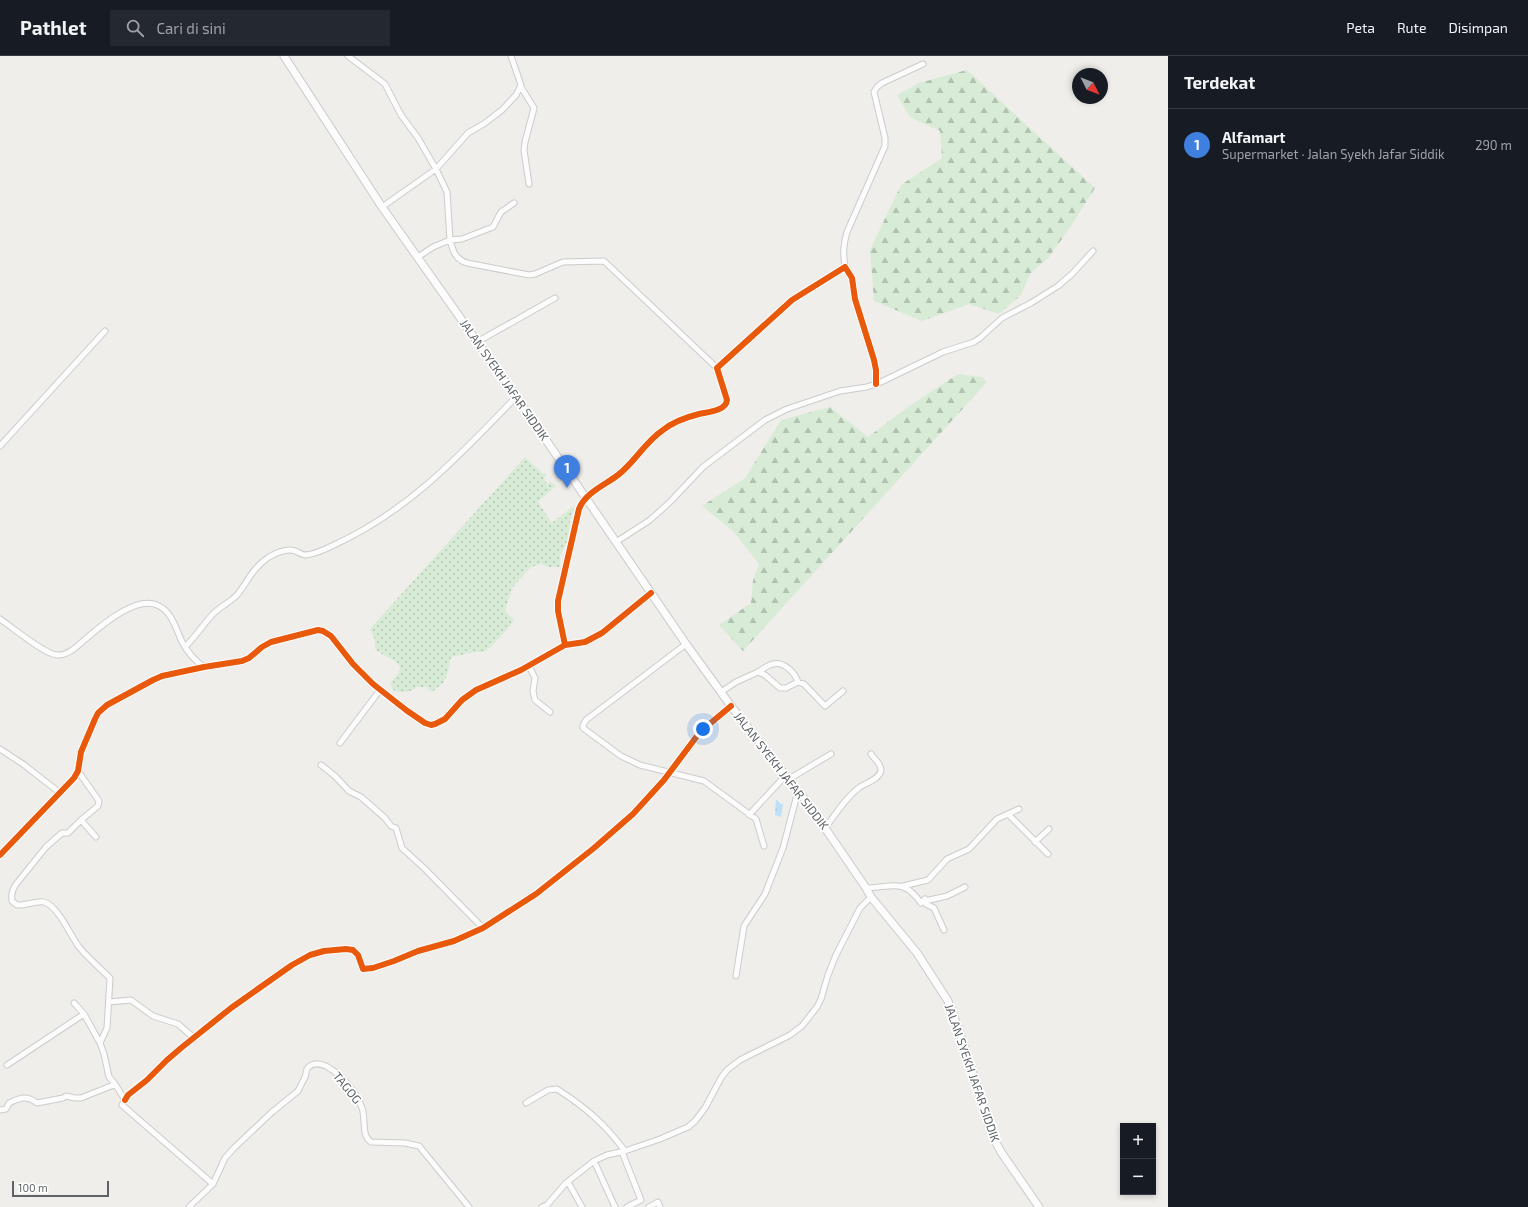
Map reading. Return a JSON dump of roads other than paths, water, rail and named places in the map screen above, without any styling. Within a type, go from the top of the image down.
[{"type":"main road","name":"JALAN SYEKH JAFAR SIDDIK","points":[[284,56],[382,207],[516,397],[686,644],[731,706],[788,777],[826,828],[871,897],[921,959],[948,1001],[952,1010],[992,1135],[1001,1152],[1039,1207]]},
{"type":"street","points":[[348,56],[385,84],[401,115],[418,138],[436,169],[447,192],[450,240],[456,256],[462,261],[526,274],[535,274],[565,262],[604,260],[717,368],[727,400],[724,406],[718,410],[684,419],[665,428],[658,433],[626,469],[585,498],[579,509],[558,601],[558,611],[565,645]]},
{"type":"street","points":[[382,207],[436,169],[468,133],[485,123],[502,110],[516,96],[521,87],[521,81],[511,56]]},
{"type":"street","points":[[876,384],[874,360],[855,299],[852,278],[845,267],[843,255],[844,245],[847,232],[885,146],[885,138],[874,92],[882,83],[923,64]]},
{"type":"street","points":[[521,87],[534,108],[524,150],[529,184]]},
{"type":"street","points":[[418,257],[433,247],[450,240],[462,239],[493,227],[501,212],[514,203]]},
{"type":"street","points":[[616,542],[650,520],[670,502],[703,467],[765,420],[787,409],[840,392],[876,384],[943,352],[974,342],[1002,318],[1031,303],[1058,286],[1072,274],[1093,251]]},
{"type":"street","points":[[717,368],[792,300],[845,267]]},
{"type":"street","points":[[477,342],[555,298]]},
{"type":"street","points":[[0,446],[105,331]]},
{"type":"street","points":[[185,647],[212,615],[237,594],[252,572],[270,556],[283,551],[293,550],[305,555],[314,553],[334,545],[385,518],[430,483],[465,450],[516,397]]},
{"type":"street","points":[[0,855],[69,784],[78,771],[81,752],[95,719],[103,708],[152,680],[162,676],[204,667],[242,661],[249,658],[262,647],[278,639],[318,630],[331,636],[361,673],[380,690],[406,710],[431,725],[445,719],[462,700],[476,690],[529,666],[565,645],[585,642],[602,633],[651,592]]},
{"type":"street","points":[[0,619],[46,651],[56,655],[63,654],[76,647],[115,616],[130,607],[138,604],[152,603],[160,606],[167,612],[185,647],[192,657],[204,667]]},
{"type":"street","points":[[686,644],[586,720],[583,725],[585,730],[628,760],[640,765],[670,773],[701,779],[732,800],[749,815],[756,819],[764,846]]},
{"type":"street","points":[[721,692],[736,682],[774,664],[780,664],[792,672],[796,676],[798,682]]},
{"type":"street","points":[[529,666],[535,678],[533,691],[536,700],[550,712]]},
{"type":"street","points":[[758,672],[761,672],[780,688],[784,689],[798,682],[804,684],[825,706],[843,691]]},
{"type":"street","points":[[340,743],[380,690]]},
{"type":"street","points":[[213,1184],[122,1105],[128,1095],[147,1080],[172,1055],[232,1008],[292,965],[310,955],[324,951],[346,949],[353,950],[358,955],[362,967],[366,969],[394,961],[418,951],[454,942],[484,928],[536,894],[594,848],[633,814],[670,773],[700,732],[731,706]]},
{"type":"street","points":[[0,749],[19,761],[60,794]]},
{"type":"street","points":[[749,815],[788,777],[831,754]]},
{"type":"street","points":[[826,828],[852,795],[879,774],[881,769],[879,763],[870,754]]},
{"type":"street","points":[[321,766],[335,776],[349,791],[361,798],[385,818],[391,826],[396,828],[402,848],[484,928]]},
{"type":"street","points":[[78,771],[99,801],[98,806],[68,833],[62,833],[46,847],[13,888],[11,894],[12,902],[14,904],[21,906],[42,901],[52,906],[80,948],[110,978],[107,1028],[100,1043]]},
{"type":"street","points":[[736,976],[744,926],[768,888],[783,848],[798,791]]},
{"type":"street","points":[[866,888],[903,886],[928,880],[947,859],[966,852],[995,820],[1019,809]]},
{"type":"street","points":[[1008,814],[1048,854]]},
{"type":"street","points":[[81,820],[96,837]]},
{"type":"street","points":[[1035,842],[1048,830]]},
{"type":"street","points":[[903,886],[912,892],[921,903],[925,899],[925,901],[947,896],[965,887]]},
{"type":"street","points":[[542,1207],[550,1203],[568,1182],[594,1161],[660,1139],[688,1127],[695,1121],[705,1108],[721,1078],[730,1068],[740,1060],[790,1035],[802,1026],[817,1007],[821,999],[833,962],[860,908],[871,897]]},
{"type":"street","points":[[925,901],[928,906],[934,908],[944,930]]},
{"type":"street","points":[[109,1002],[131,1000],[153,1016],[178,1024],[194,1038]]},
{"type":"street","points":[[74,1003],[84,1014],[100,1043],[109,1077],[124,1100]]},
{"type":"street","points":[[8,1065],[84,1014]]},
{"type":"street","name":"TAGOG","points":[[190,1207],[213,1184],[229,1153],[271,1113],[295,1094],[300,1087],[309,1066],[316,1063],[334,1071],[355,1094],[363,1108],[366,1135],[371,1142],[411,1143],[419,1146],[469,1207]]},
{"type":"street","points":[[0,1110],[6,1109],[9,1103],[22,1098],[30,1099],[36,1103],[66,1096],[81,1098],[115,1085]]},
{"type":"street","points":[[526,1103],[548,1090],[557,1089],[591,1113],[605,1126],[623,1152],[641,1200],[628,1207]]},
{"type":"street","points":[[594,1161],[615,1207]]},
{"type":"street","points":[[568,1182],[582,1207]]},
{"type":"street","points":[[649,1207],[658,1202],[660,1207]]},
{"type":"water","points":[[776,799],[783,804],[781,817],[775,815]]},
{"type":"place","name":"Alfamart","points":[[567,488]]}]
